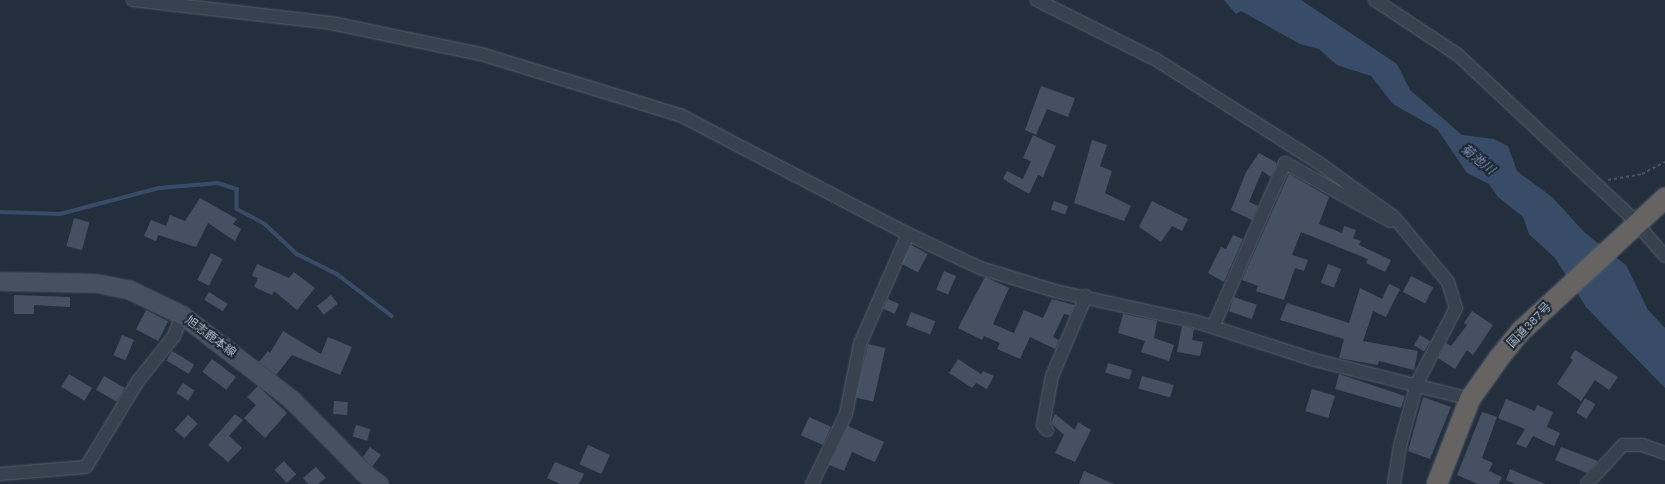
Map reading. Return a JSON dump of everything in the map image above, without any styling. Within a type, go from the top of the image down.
[{"type":"highway","name":"国道387号","points":[[1437,484],[1470,399],[1499,358],[1544,310],[1665,198]]},
{"type":"main road","name":"旭志鹿本線","points":[[0,281],[96,283],[128,289],[182,315],[291,399],[363,472],[379,484]]},
{"type":"street","points":[[133,0],[330,23],[481,54],[682,116],[908,234],[980,268],[1213,327],[1315,360],[1416,387],[1470,399]]},
{"type":"street","points":[[1036,0],[1155,59],[1208,91],[1319,163],[1407,230],[1448,282],[1456,308],[1416,387],[1400,446],[1394,484]]},
{"type":"street","points":[[1375,0],[1458,55],[1636,224],[1665,256]]},
{"type":"street","points":[[1213,327],[1285,163],[1407,230]]},
{"type":"street","points":[[812,484],[846,414],[860,344],[908,234]]},
{"type":"street","points":[[1047,430],[1043,425],[1052,376],[1086,296]]},
{"type":"street","points":[[0,474],[86,467],[138,381],[174,336],[182,315]]},
{"type":"street","points":[[1587,484],[1623,445],[1642,445],[1665,453]]},
{"type":"path","points":[[1592,182],[1642,174],[1665,162]]},
{"type":"water","name":"菊池川","points":[[1224,0],[1301,0],[1397,64],[1410,90],[1462,135],[1494,139],[1508,146],[1517,171],[1552,197],[1585,233],[1626,265],[1648,310],[1665,328],[1665,388],[1586,307],[1555,258],[1529,234],[1523,217],[1498,197],[1489,184],[1467,173],[1437,129],[1393,104],[1371,76],[1337,65],[1319,49],[1300,44],[1241,11],[1236,14]]},
{"type":"building","points":[[1041,86],[1075,98],[1068,117],[1047,109],[1036,135],[1025,130]]},
{"type":"building","points":[[1033,135],[1056,146],[1043,177],[1038,175],[1029,194],[1003,179],[1007,171],[1023,179],[1031,161],[1023,158]]},
{"type":"building","points":[[1092,140],[1107,145],[1100,166],[1112,171],[1105,193],[1131,206],[1124,221],[1074,203]]},
{"type":"building","points":[[1259,153],[1277,163],[1271,177],[1262,171],[1249,202],[1258,206],[1252,220],[1231,210],[1246,172]]},
{"type":"building","points":[[1289,174],[1329,197],[1319,224],[1342,233],[1344,226],[1356,230],[1353,238],[1361,241],[1359,245],[1391,260],[1385,272],[1366,263],[1368,259],[1301,232],[1292,255],[1308,260],[1304,271],[1295,268],[1284,300],[1256,291],[1258,286],[1242,280]]},
{"type":"building","points":[[200,198],[237,219],[233,224],[241,229],[235,241],[208,223],[196,247],[158,235],[156,241],[144,236],[151,220],[166,226],[170,215],[185,221]]},
{"type":"building","points":[[1054,201],[1068,206],[1065,215],[1051,209]]},
{"type":"building","points":[[1152,201],[1188,219],[1182,231],[1172,226],[1161,242],[1139,227]]},
{"type":"building","points":[[74,218],[89,222],[82,250],[66,246]]},
{"type":"building","points":[[1233,235],[1243,239],[1224,282],[1208,273],[1221,247],[1226,249]]},
{"type":"building","points":[[911,245],[928,254],[918,272],[901,264]]},
{"type":"building","points":[[211,253],[223,259],[209,286],[197,280]]},
{"type":"building","points":[[257,264],[289,278],[294,272],[315,288],[297,310],[274,291],[272,295],[254,287],[258,278],[252,276]]},
{"type":"building","points":[[1328,264],[1341,269],[1334,288],[1321,283]]},
{"type":"building","points":[[944,271],[956,276],[948,294],[936,289]]},
{"type":"building","points":[[1411,276],[1433,287],[1425,303],[1403,292]]},
{"type":"building","points":[[985,277],[1009,288],[993,324],[1014,333],[1024,310],[1043,318],[1052,299],[1074,305],[1070,315],[1064,314],[1053,337],[1059,340],[1055,349],[1030,337],[1020,359],[997,349],[1000,343],[984,336],[982,340],[958,328]]},
{"type":"building","points":[[1389,284],[1400,289],[1386,317],[1373,311],[1363,341],[1418,351],[1414,370],[1379,361],[1378,365],[1339,358],[1344,339],[1280,320],[1287,303],[1349,323],[1360,288],[1382,299]]},
{"type":"building","points":[[209,292],[228,304],[223,311],[204,300]]},
{"type":"building","points":[[14,295],[70,297],[70,307],[34,305],[34,314],[14,314]]},
{"type":"building","points":[[331,295],[338,304],[324,315],[317,306]]},
{"type":"building","points":[[1234,297],[1257,305],[1252,319],[1229,311]]},
{"type":"building","points":[[888,299],[899,304],[894,314],[884,309]]},
{"type":"building","points":[[146,310],[168,321],[158,341],[136,330]]},
{"type":"building","points":[[1472,311],[1493,325],[1473,355],[1467,350],[1455,369],[1438,358],[1446,343],[1451,346],[1467,325],[1464,323]]},
{"type":"building","points":[[911,312],[935,321],[930,334],[906,325]]},
{"type":"building","points":[[1123,314],[1157,321],[1154,338],[1174,345],[1169,361],[1141,352],[1145,341],[1118,333]]},
{"type":"building","points":[[1182,326],[1194,329],[1192,340],[1203,342],[1200,356],[1177,352]]},
{"type":"building","points":[[283,331],[321,354],[328,337],[352,347],[340,375],[292,355],[276,375],[259,362],[268,351],[270,353]]},
{"type":"building","points":[[122,335],[134,340],[125,360],[113,355]]},
{"type":"building","points":[[1420,335],[1430,341],[1424,351],[1414,345]]},
{"type":"building","points":[[868,344],[886,348],[873,402],[856,398]]},
{"type":"building","points":[[1575,350],[1618,377],[1609,390],[1595,380],[1581,401],[1557,384],[1573,360],[1570,358]]},
{"type":"building","points":[[172,351],[194,364],[189,374],[166,360]]},
{"type":"building","points":[[212,359],[236,377],[226,390],[202,372]]},
{"type":"building","points":[[958,359],[981,374],[983,371],[994,376],[987,389],[976,383],[972,388],[949,373]]},
{"type":"building","points":[[1108,363],[1132,370],[1129,380],[1105,373]]},
{"type":"building","points":[[69,374],[92,388],[84,401],[61,387]]},
{"type":"building","points":[[1339,374],[1405,396],[1401,408],[1335,389]]},
{"type":"building","points":[[104,376],[125,388],[117,402],[96,390]]},
{"type":"building","points":[[1142,376],[1174,385],[1170,398],[1138,388]]},
{"type":"building","points":[[183,383],[195,391],[188,401],[176,393]]},
{"type":"building","points":[[258,386],[287,413],[265,438],[244,418],[256,405],[247,397]]},
{"type":"building","points":[[1312,389],[1335,396],[1328,418],[1305,411]]},
{"type":"building","points":[[1423,397],[1451,407],[1430,459],[1408,451]]},
{"type":"building","points":[[1585,398],[1595,404],[1587,419],[1576,413]]},
{"type":"building","points":[[1506,399],[1535,411],[1537,405],[1553,412],[1547,427],[1560,433],[1554,446],[1533,436],[1526,448],[1516,444],[1525,429],[1498,418]]},
{"type":"building","points":[[334,401],[348,402],[347,415],[333,414]]},
{"type":"building","points":[[1482,412],[1497,417],[1482,458],[1493,463],[1489,471],[1502,477],[1499,484],[1478,484],[1457,475]]},
{"type":"building","points":[[235,414],[243,420],[229,436],[242,448],[228,462],[208,445]]},
{"type":"building","points":[[1055,414],[1075,430],[1078,422],[1091,430],[1075,462],[1055,453],[1064,435],[1051,423]]},
{"type":"building","points":[[188,415],[198,424],[184,439],[175,430]]},
{"type":"building","points":[[809,417],[831,427],[823,445],[801,435]]},
{"type":"building","points":[[356,425],[370,429],[367,441],[353,437]]},
{"type":"building","points":[[848,426],[884,442],[875,462],[852,452],[844,471],[829,465]]},
{"type":"building","points":[[588,445],[610,455],[601,474],[579,464]]},
{"type":"building","points":[[370,447],[381,455],[372,467],[363,457]]},
{"type":"building","points":[[1561,447],[1598,461],[1587,473],[1555,460]]},
{"type":"building","points":[[284,461],[296,474],[287,483],[274,470]]},
{"type":"building","points":[[555,462],[584,474],[579,484],[560,484],[547,478]]},
{"type":"building","points":[[316,467],[326,478],[318,484],[308,484],[303,478]]},
{"type":"building","points":[[1510,469],[1545,484],[1515,484],[1506,480]]},
{"type":"building","points":[[1084,471],[1114,484],[1079,484]]},
{"type":"waterway","points":[[0,212],[60,214],[159,188],[218,183],[237,189],[237,209],[265,224],[297,254],[337,274],[392,316]]}]
